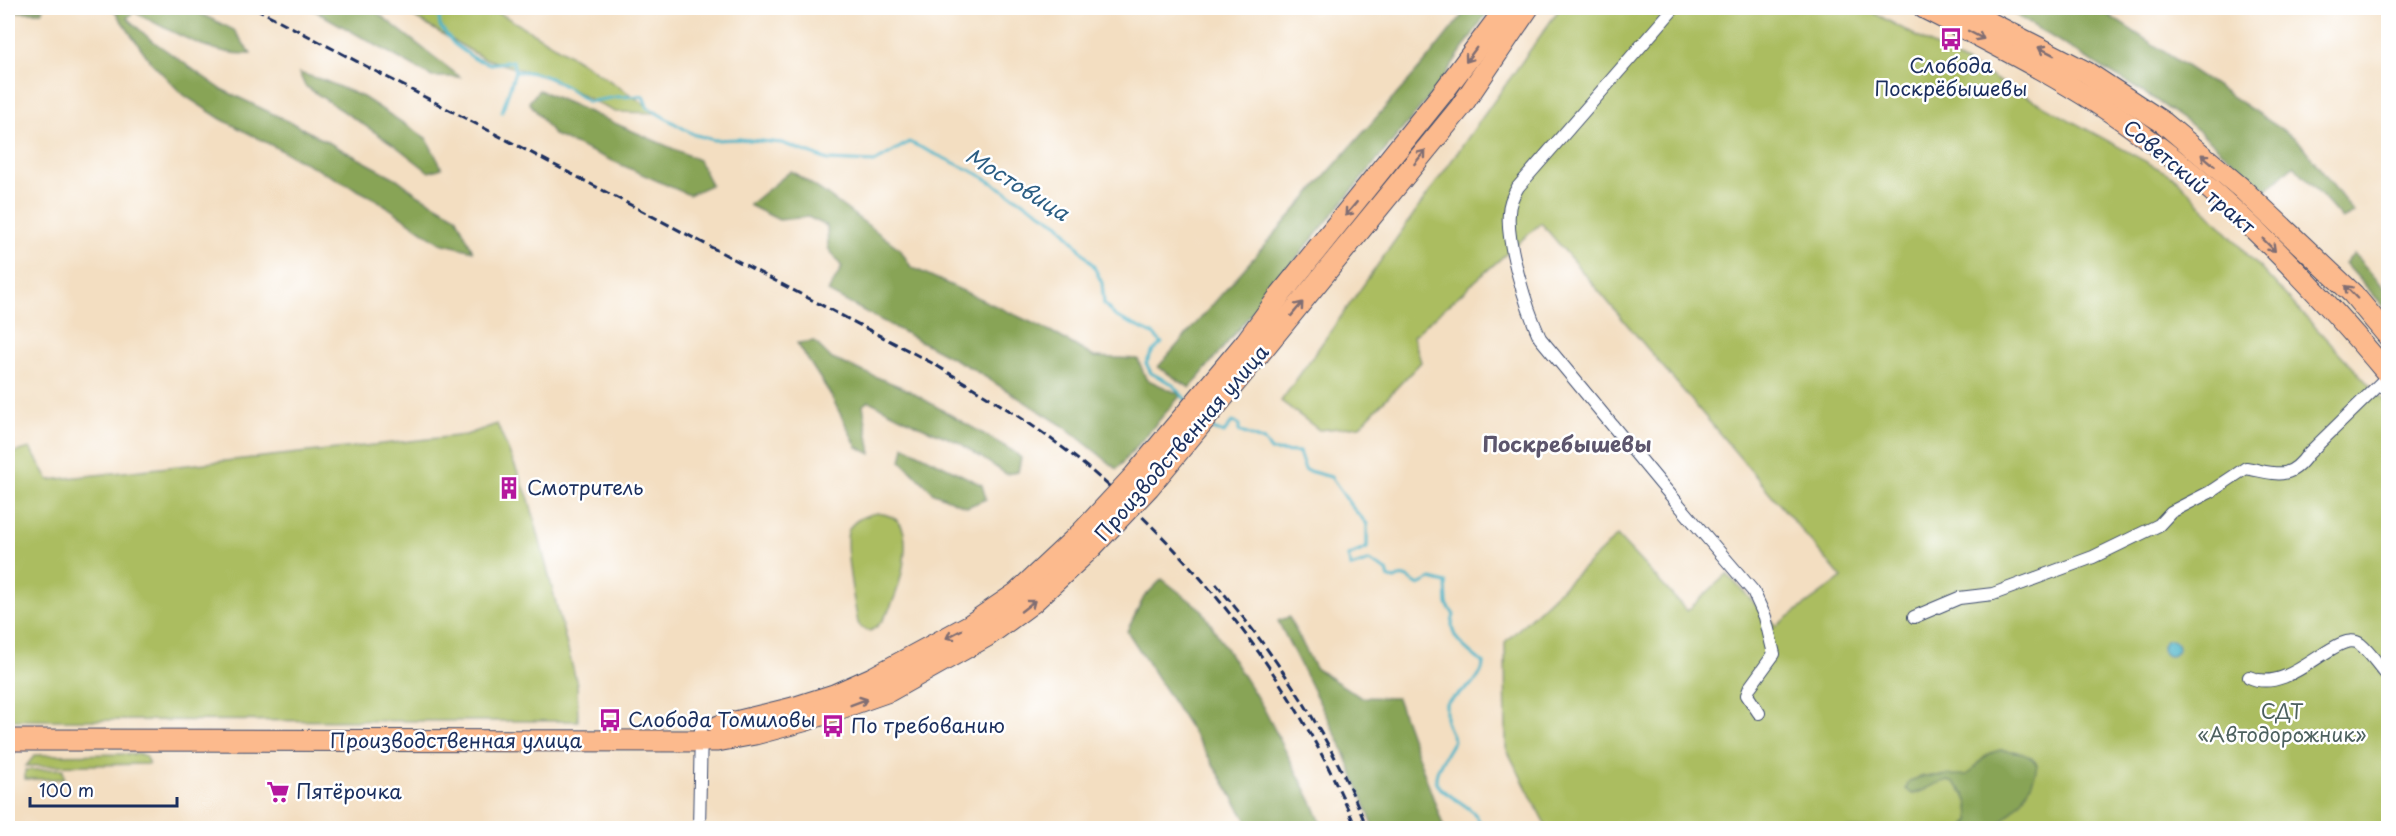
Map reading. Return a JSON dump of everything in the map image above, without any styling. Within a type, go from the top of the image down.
[{"type":"highway","name":"Производственная улица","points":[[1252,348],[1281,294],[1441,95],[1506,8]]},
{"type":"highway","name":"Производственная улица","points":[[8,740],[755,734],[807,720],[889,691],[987,636],[1032,603],[1086,540],[1149,487],[1252,348],[1460,108],[1528,8]]},
{"type":"highway","name":"Советский тракт","points":[[1924,8],[2044,71],[2143,135],[2228,204],[2335,311],[2388,375]]},
{"type":"highway","name":"Советский тракт","points":[[1961,8],[2086,72],[2164,123],[2240,187],[2354,294],[2388,336]]},
{"type":"highway","name":"Производственная улица","points":[[8,729],[701,735]]},
{"type":"street","points":[[1674,8],[1518,187],[1511,202],[1508,224],[1532,319],[1540,338],[1753,591],[1765,617],[1774,654],[1750,687],[1747,695],[1759,713]]},
{"type":"street","points":[[1914,617],[1959,598],[1993,594],[2093,557],[2159,525],[2171,513],[2210,492],[2246,468],[2282,474],[2298,469],[2308,454],[2388,375]]},
{"type":"street","points":[[2249,676],[2258,681],[2276,680],[2288,676],[2349,641],[2360,644],[2388,676]]},
{"type":"street","points":[[699,828],[701,735]]},
{"type":"green space","points":[[8,8],[43,8],[42,12],[9,12]]},
{"type":"green space","points":[[112,8],[189,8],[234,30],[251,54],[236,54],[206,46],[176,34],[134,12],[127,18],[150,39],[221,89],[294,124],[397,179],[417,194],[456,216],[473,251],[440,243],[377,200],[221,119],[182,94],[151,62]]},
{"type":"green space","points":[[310,8],[371,8],[460,77],[432,77]]},
{"type":"green space","points":[[398,8],[491,8],[580,61],[658,113],[615,112],[548,78],[483,58]]},
{"type":"green space","points":[[1468,8],[1490,8],[1438,86],[1190,388],[1158,367],[1425,62]]},
{"type":"green space","name":"СДТ «Автодорожник»","points":[[1560,8],[1865,8],[2176,178],[2388,405],[2388,828],[1547,828],[1506,748],[1505,642],[1617,536],[1687,611],[1727,574],[1776,626],[1842,578],[1541,223],[1413,336],[1421,362],[1360,426],[1319,430],[1281,401]]},
{"type":"green space","points":[[2004,8],[2098,8],[2298,140],[2354,213],[2342,219],[2294,165],[2266,190],[2199,131],[2154,99]]},
{"type":"green space","points":[[299,73],[323,80],[363,97],[426,138],[442,168],[429,172],[393,144],[305,86]]},
{"type":"green space","points":[[539,90],[699,160],[711,185],[689,195],[554,135],[529,102]]},
{"type":"green space","points":[[791,171],[900,249],[911,267],[1052,332],[1094,357],[1138,359],[1146,379],[1181,395],[1117,469],[1065,427],[971,368],[828,292],[842,267],[828,248],[827,226],[808,217],[779,220],[749,205]]},
{"type":"green space","points":[[2354,254],[2388,292],[2388,311],[2345,263]]},
{"type":"green space","points":[[814,341],[832,359],[906,389],[1013,451],[1021,458],[1018,472],[1006,474],[958,442],[869,401],[863,405],[871,454],[857,447],[829,392],[797,343]]},
{"type":"green space","points":[[497,424],[529,499],[577,684],[578,721],[8,720],[8,454],[30,448],[49,480],[466,435]]},
{"type":"green space","points":[[904,446],[982,485],[986,499],[967,507],[934,493],[901,461]]},
{"type":"green space","points":[[877,513],[890,516],[899,522],[904,536],[905,550],[894,599],[879,625],[870,631],[861,628],[858,623],[847,536],[849,529],[857,520]]},
{"type":"green space","points":[[1162,579],[1202,610],[1263,707],[1323,828],[1251,828],[1210,759],[1127,631],[1144,597]]},
{"type":"green space","points":[[1289,617],[1315,668],[1360,697],[1397,698],[1444,828],[1374,828],[1343,749],[1278,621]]},
{"type":"green space","points":[[2000,750],[2026,754],[2037,765],[2027,792],[1995,828],[1963,828],[1970,821],[1967,800],[1960,789],[1949,781],[1912,794],[1906,789],[1909,781],[1924,776],[1966,775],[1988,755]]},
{"type":"green space","points":[[140,754],[145,756],[149,764],[26,766],[35,755]]},
{"type":"green space","points":[[63,769],[64,779],[25,779],[25,770]]},
{"type":"water","points":[[2170,640],[2178,648],[2170,656],[2162,648]]},
{"type":"waterway","name":"Мостовица","points":[[438,8],[440,26],[454,44],[475,59],[491,64],[513,61],[515,72],[545,76],[588,102],[616,97],[643,96],[648,108],[693,134],[714,140],[739,139],[782,143],[828,160],[875,162],[909,142],[978,174],[1059,224],[1093,265],[1102,283],[1104,304],[1115,316],[1153,334],[1162,343],[1153,351],[1146,363],[1151,373],[1172,384],[1186,400]]},
{"type":"waterway","points":[[502,112],[515,72]]},
{"type":"waterway","name":"Мостовица","points":[[1209,425],[1224,433],[1232,422],[1239,424],[1239,431],[1264,441],[1272,451],[1299,452],[1305,470],[1331,477],[1367,524],[1367,548],[1348,556],[1351,567],[1369,561],[1387,571],[1389,578],[1395,579],[1402,576],[1419,585],[1431,579],[1446,583],[1447,604],[1454,615],[1452,623],[1456,637],[1483,663],[1482,670],[1475,681],[1446,703],[1446,722],[1454,740],[1440,764],[1436,778],[1442,790],[1473,812],[1481,828]]},
{"type":"railway","points":[[255,8],[934,364],[1052,439],[1130,505],[1170,545],[1244,632],[1306,727],[1333,777],[1356,828]]},
{"type":"railway","points":[[1216,584],[1261,641],[1302,700],[1337,762],[1367,828]]},
{"type":"place","name":"Слобода Поскрёбышевы","points":[[1951,39]]},
{"type":"place","name":"Смотритель","points":[[509,488]]},
{"type":"place","name":"Слобода Томиловы","points":[[610,720]]},
{"type":"place","name":"По требованию","points":[[833,726]]},
{"type":"place","name":"Пятёрочка","points":[[278,792]]},
{"type":"district","name":"Поскребышевы","points":[[1567,445]]}]
